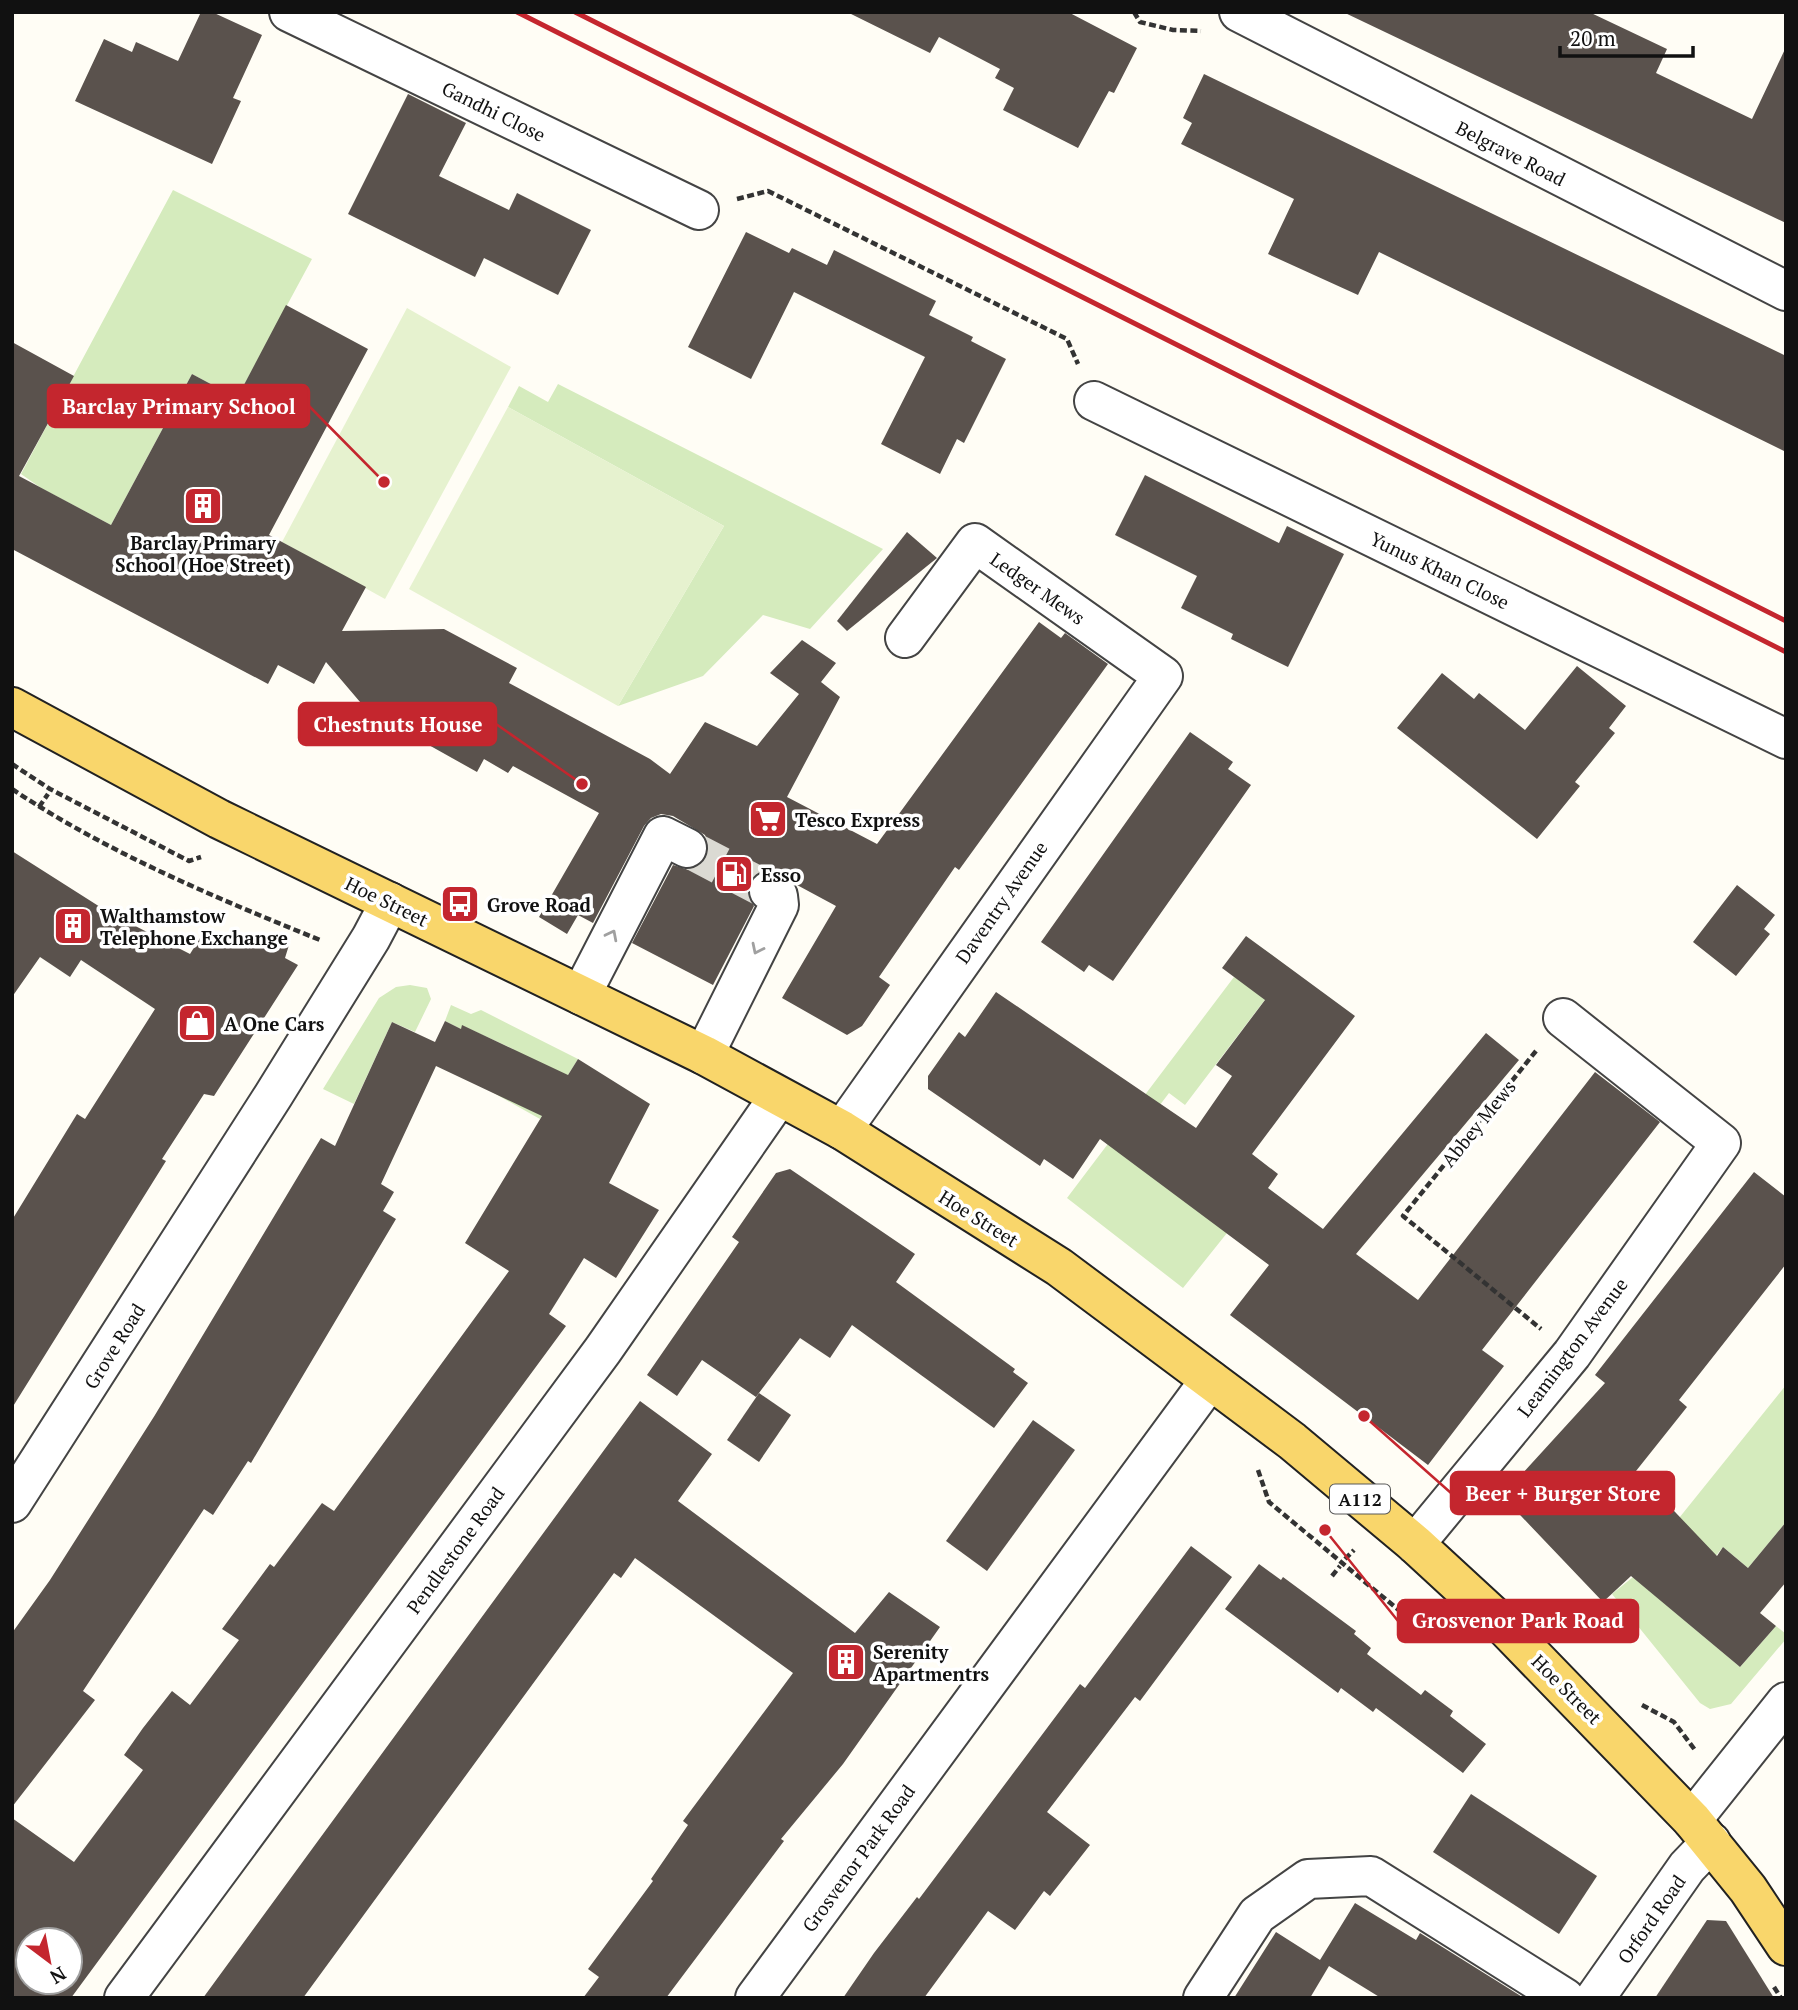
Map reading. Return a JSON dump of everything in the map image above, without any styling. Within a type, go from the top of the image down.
[{"type":"main road","name":"Hoe Street","points":[[12,707],[219,819],[704,1055],[778,1098],[842,1130],[1059,1268],[1292,1441],[1415,1544],[1504,1626],[1701,1831],[1748,1889],[1786,1946]]},
{"type":"street","name":"Gandhi Close","points":[[289,12],[699,210]]},
{"type":"street","name":"Belgrave Road","points":[[1236,23],[1786,291]]},
{"type":"street","name":"Yunus Khan Close","points":[[1094,401],[1786,739]]},
{"type":"street","name":"Ledger Mews","points":[[905,638],[975,543],[1163,676]]},
{"type":"street","name":"Daventry Avenue","points":[[842,1130],[1163,676]]},
{"type":"street","points":[[581,995],[663,836],[687,848]]},
{"type":"street","points":[[704,1055],[779,905],[778,896],[769,891]]},
{"type":"street","name":"Grove Road","points":[[12,1503],[360,957],[390,902]]},
{"type":"street","name":"Leamington Avenue","points":[[1415,1544],[1572,1354],[1721,1143],[1563,1018]]},
{"type":"street","name":"Pendlestone Road","points":[[124,1998],[603,1350],[778,1098]]},
{"type":"street","name":"Grosvenor Park Road","points":[[755,1998],[1210,1380]]},
{"type":"street","name":"Orford Road","points":[[1595,1998],[1687,1867],[1701,1831],[1786,1702]]},
{"type":"street","points":[[1203,1998],[1257,1915],[1308,1879],[1371,1876],[1565,1998]]},
{"type":"path","points":[[1133,12],[1140,22],[1173,30],[1236,23]]},
{"type":"path","points":[[699,210],[768,191],[1067,339],[1094,401]]},
{"type":"path","points":[[12,789],[40,807],[184,884],[360,957]]},
{"type":"path","points":[[40,807],[48,794]]},
{"type":"path","name":"Abbey Mews","points":[[1563,1018],[1403,1216],[1572,1354]]},
{"type":"path","points":[[1255,1463],[1269,1502],[1413,1622],[1451,1636]]},
{"type":"path","points":[[1345,1559],[1354,1550]]},
{"type":"path","points":[[1332,1576],[1340,1566]]},
{"type":"green space","points":[[173,190],[312,259],[237,398],[192,374],[111,525],[41,488],[21,474]]},
{"type":"green space","points":[[407,308],[511,367],[385,599],[282,542]]},
{"type":"green space","points":[[558,384],[883,549],[810,629],[763,615],[703,676],[618,706],[724,526],[508,407],[519,386],[548,402]]},
{"type":"green space","points":[[508,407],[724,526],[618,706],[409,589]]},
{"type":"green space","points":[[1265,950],[1289,968],[1185,1105],[1169,1093],[1122,1155],[1227,1233],[1183,1288],[1067,1198],[1234,977],[1242,982]]},
{"type":"green space","points":[[410,985],[427,988],[431,999],[415,1032],[392,1022],[354,1104],[323,1089],[379,998],[396,987]]},
{"type":"green space","points":[[451,1005],[471,1014],[481,1010],[578,1059],[540,1119],[492,1092],[513,1049],[463,1026],[461,1029],[445,1021]]},
{"type":"green space","points":[[1786,1385],[1786,1522],[1748,1568],[1723,1547],[1706,1568],[1667,1533]]},
{"type":"green space","points":[[1633,1577],[1740,1667],[1776,1626],[1786,1634],[1786,1639],[1731,1704],[1710,1709],[1700,1703],[1612,1594]]},
{"type":"building","points":[[201,12],[212,12],[262,35],[233,98],[241,101],[212,164],[75,101],[104,39],[132,52],[136,42],[178,61]]},
{"type":"building","points":[[847,12],[1068,12],[1137,48],[1114,93],[1109,91],[1078,148],[1003,110],[1014,88],[995,78],[1000,69],[939,37],[930,53]]},
{"type":"building","points":[[1343,12],[1589,12],[1667,49],[1656,73],[1752,119],[1786,47],[1786,223]]},
{"type":"building","points":[[1204,74],[1786,356],[1786,452],[1379,252],[1358,295],[1268,254],[1294,199],[1181,144],[1192,123],[1183,118]]},
{"type":"building","points":[[408,94],[466,123],[439,176],[509,210],[517,193],[591,230],[558,295],[484,258],[475,277],[348,214]]},
{"type":"building","points":[[746,232],[789,253],[792,248],[827,265],[834,250],[936,301],[929,315],[973,337],[971,341],[1006,359],[964,443],[957,439],[940,474],[881,444],[925,357],[794,292],[751,379],[688,347]]},
{"type":"building","points":[[286,305],[368,349],[269,535],[366,587],[342,631],[444,629],[517,668],[509,683],[650,759],[670,774],[705,722],[757,746],[799,694],[770,673],[802,640],[836,663],[821,682],[840,697],[787,797],[877,844],[1039,622],[1061,638],[1065,633],[1108,664],[959,870],[955,867],[879,977],[890,985],[862,1026],[847,1035],[782,998],[836,906],[797,885],[789,877],[768,869],[757,873],[750,880],[747,892],[754,906],[713,985],[632,943],[673,865],[689,870],[700,866],[707,857],[709,846],[705,835],[673,816],[661,814],[651,818],[644,826],[593,923],[578,915],[567,934],[539,917],[599,813],[513,766],[508,773],[484,759],[477,772],[366,709],[326,662],[314,684],[278,665],[268,684],[12,549],[12,342],[74,376],[19,476],[111,525],[192,374],[237,398]]},
{"type":"building","points":[[1145,475],[1279,543],[1287,526],[1344,554],[1288,667],[1231,639],[1233,634],[1181,608],[1197,576],[1115,535]]},
{"type":"building","points":[[907,532],[937,558],[847,631],[837,621]]},
{"type":"building","points":[[1577,666],[1626,706],[1609,728],[1615,733],[1575,782],[1580,786],[1537,839],[1397,728],[1442,673],[1474,699],[1479,693],[1525,730]]},
{"type":"building","points":[[1190,732],[1233,762],[1228,769],[1251,785],[1113,981],[1089,965],[1084,972],[1041,942]]},
{"type":"building","points":[[12,851],[108,912],[190,954],[205,930],[251,946],[256,932],[289,945],[285,958],[298,965],[214,1096],[204,1094],[162,1159],[166,1161],[12,1408],[12,1220],[77,1114],[85,1119],[155,1009],[81,960],[70,977],[40,957],[12,997]]},
{"type":"building","points":[[1737,885],[1775,915],[1764,929],[1770,934],[1736,976],[1693,942]]},
{"type":"building","points":[[1246,936],[1355,1016],[1252,1154],[1278,1174],[1268,1188],[1323,1229],[1486,1033],[1519,1060],[1356,1254],[1418,1300],[1595,1072],[1660,1122],[1482,1350],[1504,1366],[1428,1465],[1230,1315],[1269,1265],[1100,1139],[1073,1179],[1044,1159],[1040,1166],[928,1089],[928,1076],[959,1032],[965,1037],[996,992],[1196,1128],[1232,1076],[1216,1065],[1265,1000],[1222,968]]},
{"type":"building","points":[[445,1021],[461,1029],[462,1025],[568,1075],[578,1059],[650,1104],[609,1183],[659,1210],[616,1278],[584,1258],[549,1314],[566,1326],[84,1980],[84,1926],[14,1926],[14,1996],[72,1996],[71,1998],[12,1998],[12,1818],[74,1862],[143,1770],[124,1755],[143,1728],[172,1691],[190,1705],[239,1640],[222,1629],[270,1564],[274,1567],[322,1503],[334,1511],[509,1271],[465,1243],[542,1116],[436,1066],[381,1184],[394,1192],[383,1211],[396,1219],[251,1463],[248,1461],[213,1515],[204,1509],[83,1691],[95,1700],[12,1807],[12,1633],[50,1580],[155,1415],[321,1138],[335,1146],[392,1022],[435,1042]]},
{"type":"building","points":[[790,1169],[915,1254],[896,1282],[1015,1369],[1013,1372],[1028,1383],[994,1428],[852,1325],[830,1358],[800,1338],[756,1397],[702,1360],[677,1396],[647,1375],[739,1242],[732,1237],[776,1173]]},
{"type":"building","points":[[1754,1172],[1786,1197],[1786,1264],[1679,1400],[1687,1407],[1636,1471],[1717,1556],[1723,1547],[1748,1568],[1786,1522],[1786,1582],[1760,1613],[1776,1626],[1740,1667],[1631,1576],[1603,1602],[1502,1496],[1605,1383],[1595,1375]]},
{"type":"building","points":[[759,1393],[791,1415],[759,1462],[727,1440]]},
{"type":"building","points":[[640,1401],[712,1454],[678,1501],[855,1633],[889,1592],[940,1627],[843,1764],[781,1839],[784,1841],[666,1998],[583,1998],[599,1977],[588,1969],[653,1881],[651,1879],[688,1825],[683,1821],[793,1673],[635,1558],[621,1578],[614,1573],[303,1998],[203,1998]]},
{"type":"building","points":[[1033,1420],[1075,1450],[987,1571],[946,1541]]},
{"type":"building","points":[[1191,1546],[1232,1577],[1140,1701],[1135,1697],[1047,1812],[1090,1845],[1050,1896],[1044,1891],[1015,1930],[988,1911],[924,1998],[843,1998],[874,1953],[917,1897],[919,1899],[1080,1684],[1085,1688]]},
{"type":"building","points":[[1259,1564],[1281,1580],[1283,1577],[1356,1631],[1354,1634],[1371,1648],[1367,1654],[1421,1695],[1425,1690],[1453,1711],[1450,1716],[1486,1744],[1463,1773],[1376,1708],[1373,1712],[1341,1688],[1338,1693],[1225,1609]]},
{"type":"building","points":[[1471,1794],[1597,1876],[1559,1934],[1433,1852]]},
{"type":"building","points":[[1355,1903],[1416,1940],[1420,1933],[1524,1998],[1381,1998],[1329,1966],[1310,1998],[1234,1998],[1276,1932],[1320,1960]]},
{"type":"building","points":[[1707,1920],[1726,1921],[1774,1998],[1655,1998]]},
{"type":"tunnel","points":[[687,848],[769,891]]},
{"type":"railway","points":[[517,12],[1786,652]]},
{"type":"railway","points":[[575,12],[1786,621]]},
{"type":"place","name":"Barclay Primary School","points":[[384,482]]},
{"type":"place","name":"Barclay Primary School (Hoe Street)","points":[[203,506]]},
{"type":"place","name":"Chestnuts House","points":[[582,784]]},
{"type":"place","name":"Tesco Express","points":[[768,819]]},
{"type":"place","name":"Esso","points":[[734,874]]},
{"type":"place","name":"Grove Road","points":[[460,904]]},
{"type":"place","name":"Walthamstow Telephone Exchange","points":[[73,926]]},
{"type":"place","name":"A One Cars","points":[[197,1023]]},
{"type":"place","name":"Beer + Burger Store","points":[[1364,1416]]},
{"type":"place","name":"Grosvenor Park Road","points":[[1325,1530]]},
{"type":"place","name":"Serenity Apartmentrs","points":[[846,1662]]}]
